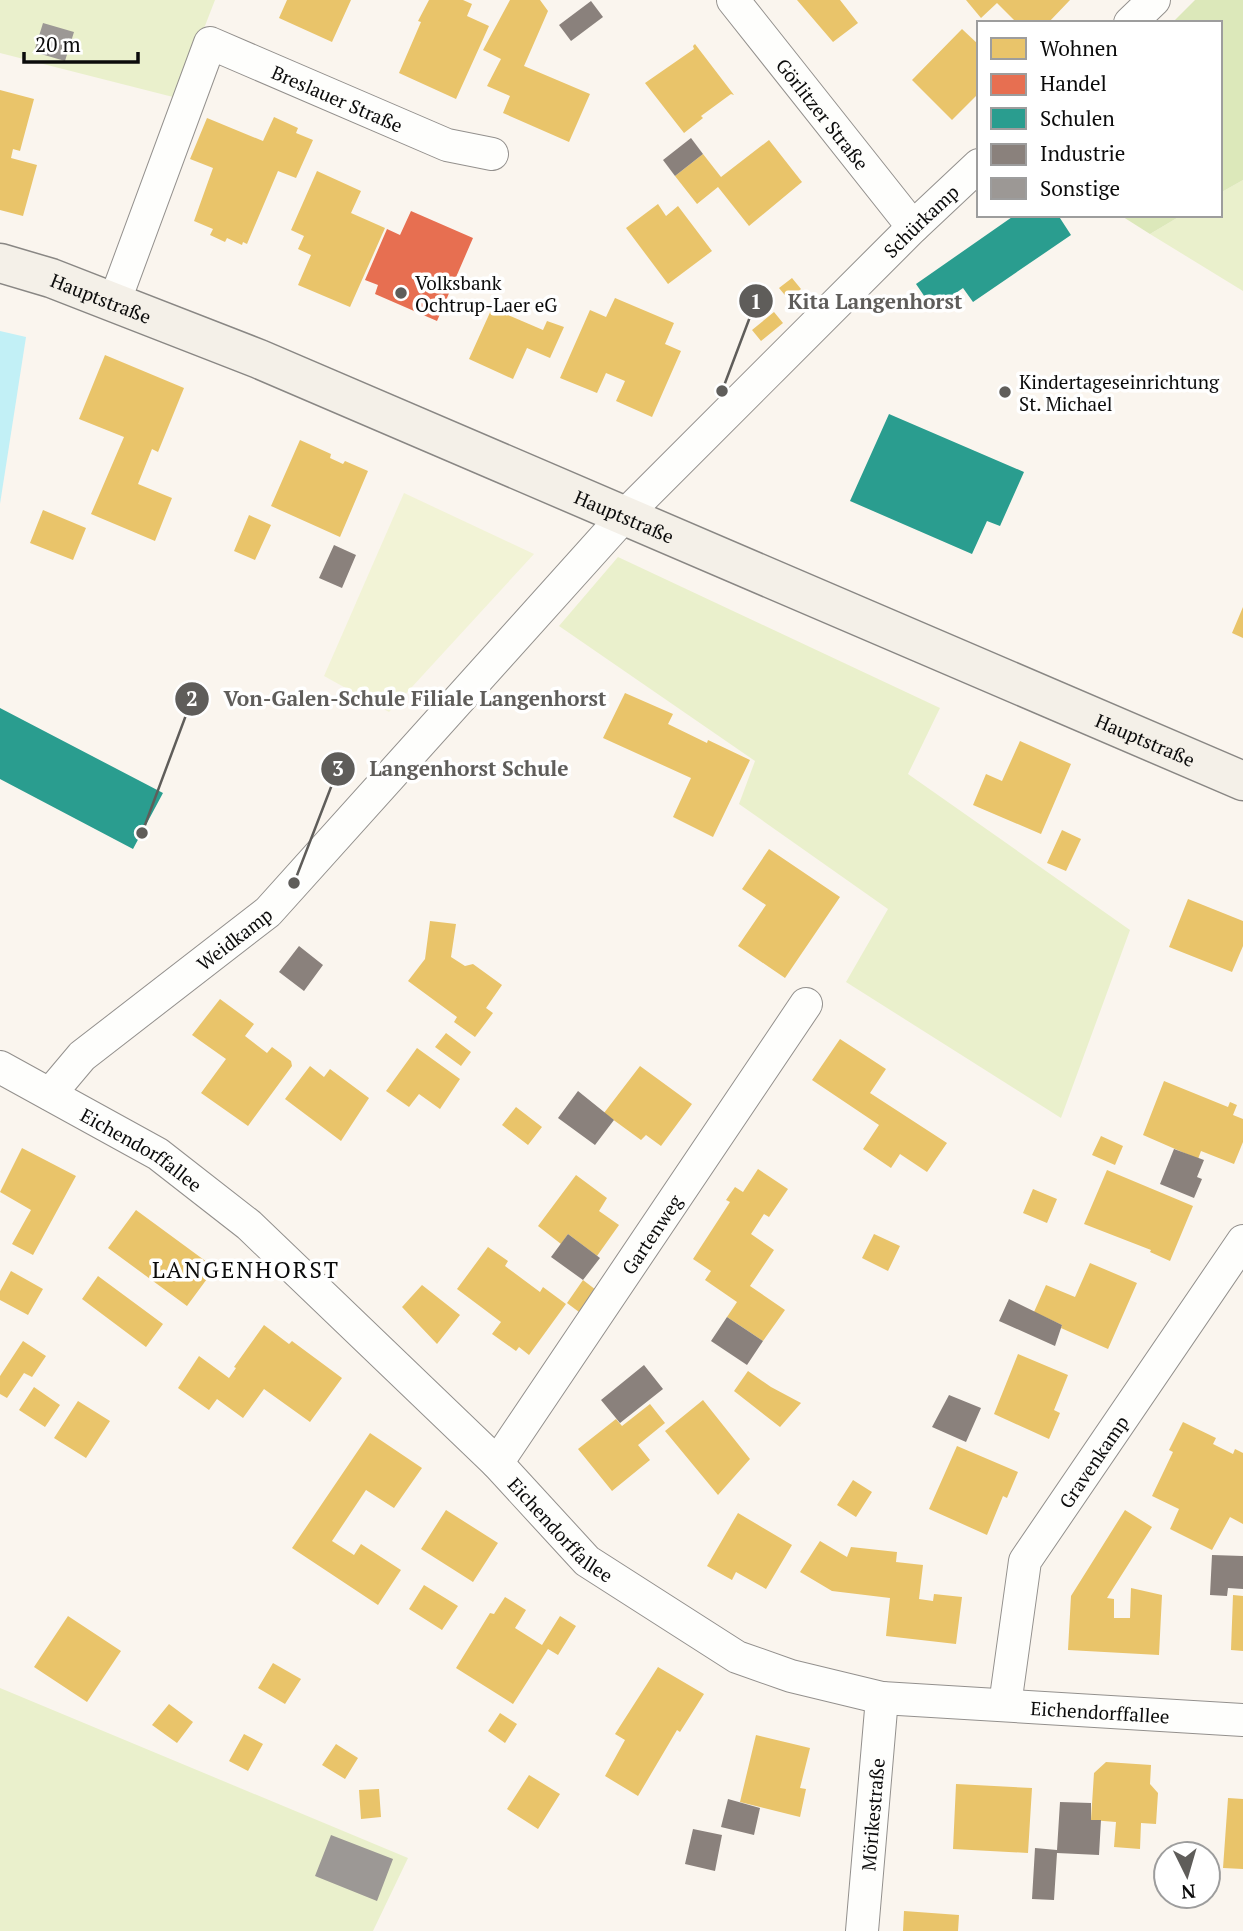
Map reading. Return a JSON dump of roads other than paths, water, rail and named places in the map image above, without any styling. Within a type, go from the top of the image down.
[{"type":"main road","name":"Hauptstraße","points":[[0,263],[51,278],[259,359],[1243,781]]},
{"type":"street","name":"Görlitzer Straße","points":[[733,0],[913,227]]},
{"type":"street","points":[[1132,21],[1154,0]]},
{"type":"street","name":"Breslauer Straße","points":[[114,303],[209,43],[447,145],[492,154]]},
{"type":"street","name":"Schürkamp","points":[[625,515],[913,227],[977,167]]},
{"type":"street","name":"Weidkamp","points":[[50,1094],[82,1056],[268,912],[625,515]]},
{"type":"street","name":"Gartenweg","points":[[497,1463],[806,1004]]},
{"type":"street","name":"Eichendorffallee","points":[[0,1067],[158,1154],[249,1225],[497,1463],[587,1561],[737,1657],[791,1676],[882,1698],[944,1704],[1005,1705],[1243,1720]]},
{"type":"street","name":"Gravenkamp","points":[[1005,1705],[1026,1561],[1243,1241]]},
{"type":"street","name":"Mörikestraße","points":[[862,1931],[882,1698]]},
{"type":"water","points":[[0,331],[26,337],[0,504]]},
{"type":"place","name":"Volksbank Ochtrup-Laer eG","points":[[401,293]]},
{"type":"place","name":"Kita Langenhorst","points":[[722,391]]},
{"type":"place","name":"Kindertageseinrichtung St. Michael","points":[[1005,392]]},
{"type":"place","name":"Von-Galen-Schule Filiale Langenhorst","points":[[142,833]]},
{"type":"place","name":"Langenhorst Schule","points":[[294,883]]},
{"type":"district","name":"LANGENHORST","points":[[246,1269]]}]
